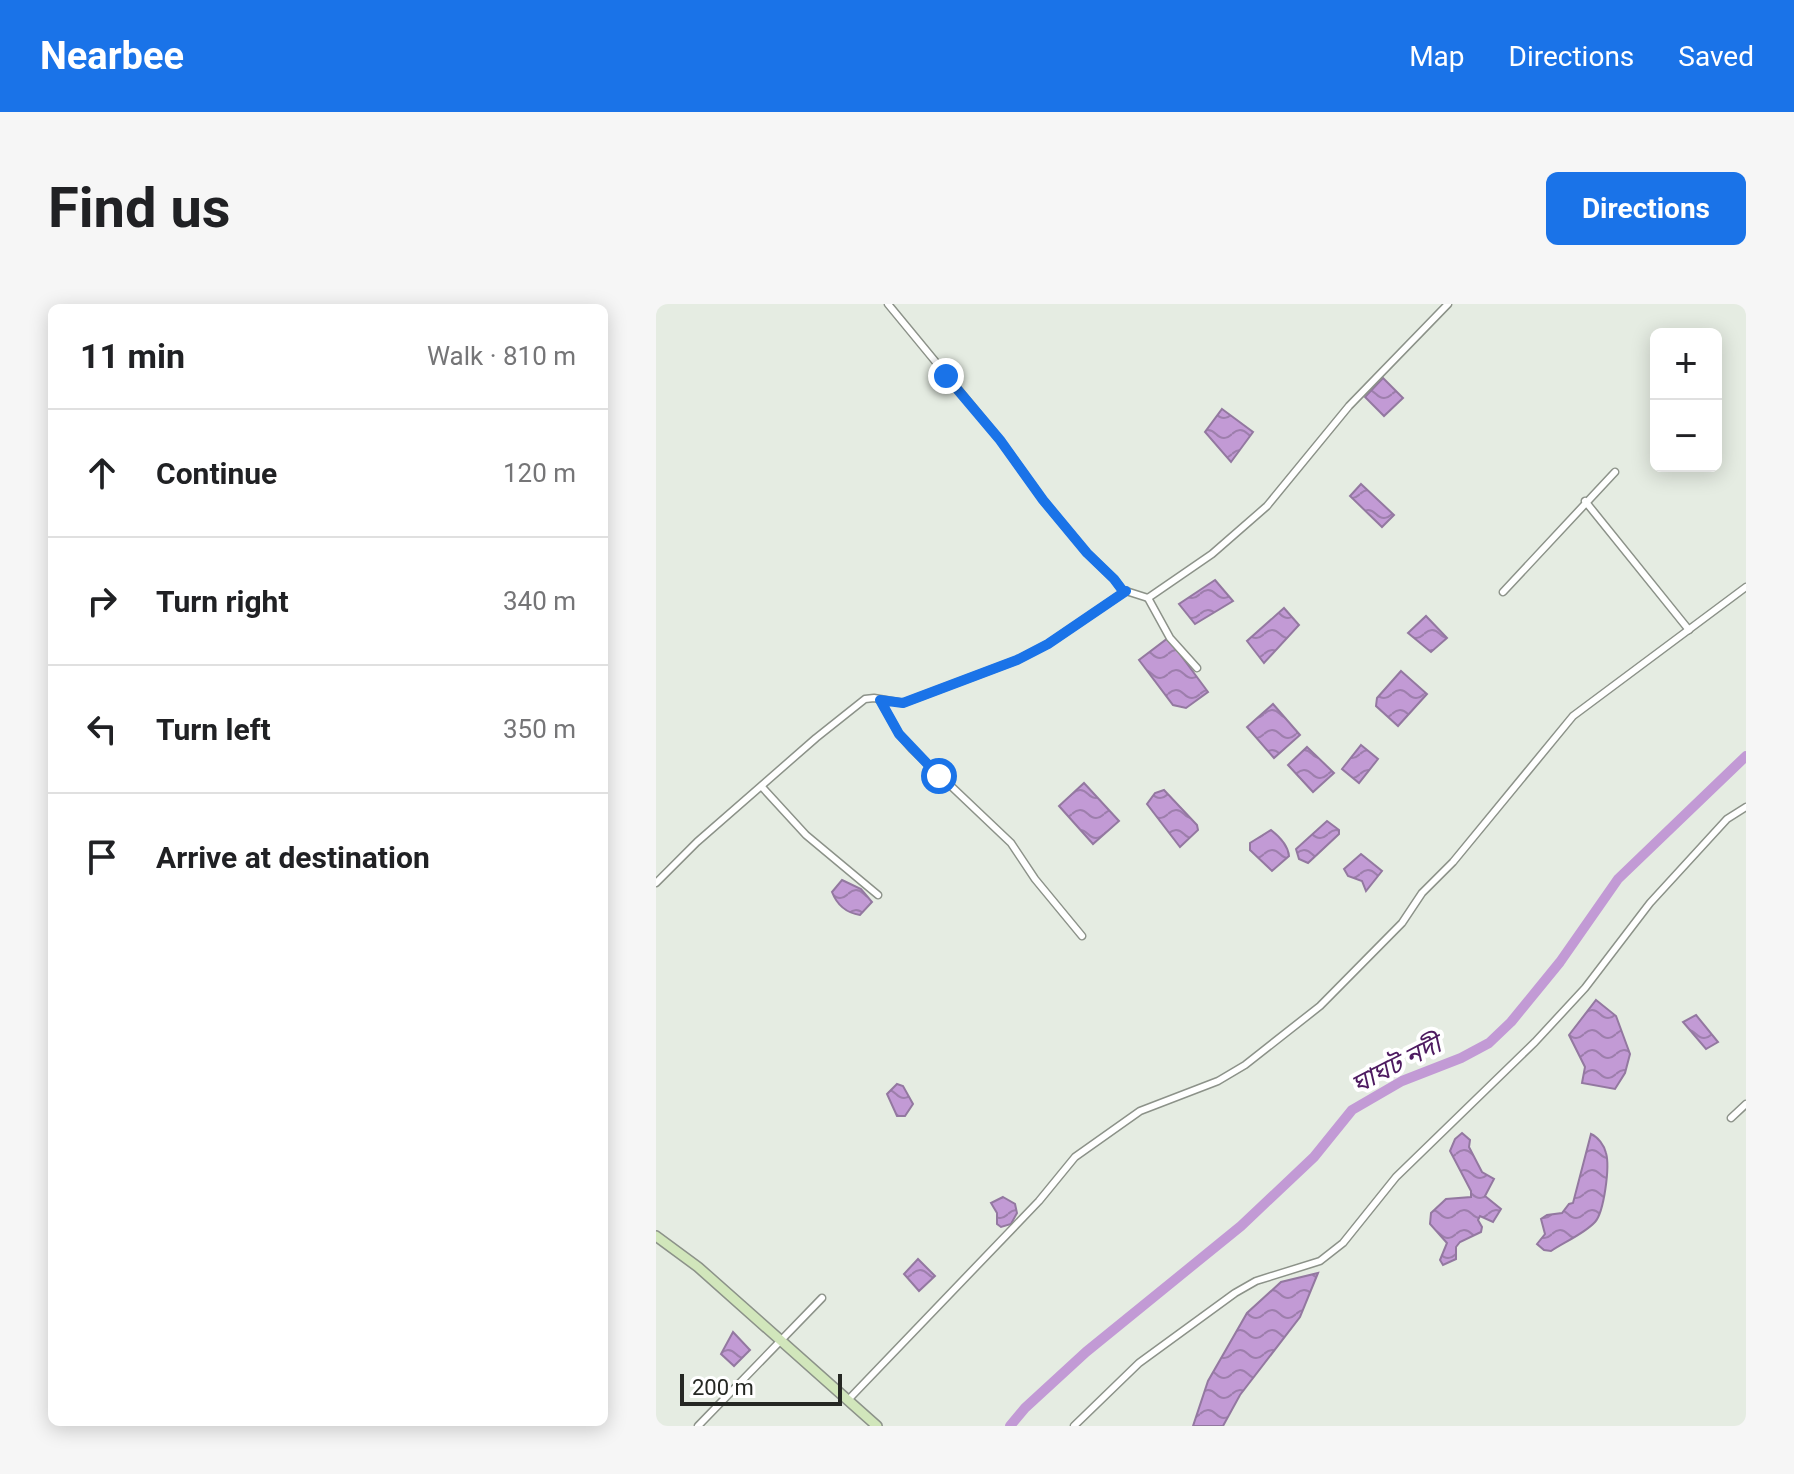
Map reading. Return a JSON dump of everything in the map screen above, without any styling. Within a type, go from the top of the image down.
[{"type":"main road","points":[[656,1236],[698,1267],[877,1426]]},
{"type":"street","points":[[888,304],[1000,440],[1043,500],[1087,553],[1123,591],[1148,598],[1170,638],[1197,668]]},
{"type":"street","points":[[1148,598],[1212,554],[1267,506],[1349,406],[1448,304]]},
{"type":"street","points":[[1503,592],[1615,472]]},
{"type":"street","points":[[1585,501],[1689,630]]},
{"type":"street","points":[[848,1400],[1039,1201],[1075,1157],[1140,1111],[1218,1081],[1245,1065],[1320,1006],[1402,923],[1422,893],[1453,862],[1573,716],[1746,587]]},
{"type":"street","points":[[656,883],[697,842],[865,699],[903,703],[1017,660],[1048,644],[1126,591]]},
{"type":"street","points":[[880,700],[899,734],[1011,843],[1035,879],[1082,936]]},
{"type":"street","points":[[762,787],[806,835],[878,895]]},
{"type":"street","points":[[1074,1426],[1139,1363],[1235,1293],[1256,1281],[1320,1261],[1343,1243],[1396,1177],[1535,1042],[1585,988],[1650,903],[1727,819],[1746,807]]},
{"type":"street","points":[[1731,1118],[1746,1104]]},
{"type":"street","points":[[698,1426],[822,1298]]},
{"type":"water","points":[[1383,378],[1403,398],[1384,416],[1365,397]]},
{"type":"water","points":[[1222,409],[1253,432],[1231,462],[1205,432]]},
{"type":"water","points":[[1361,484],[1394,515],[1382,527],[1350,496]]},
{"type":"water","points":[[1215,580],[1233,601],[1195,624],[1179,604]]},
{"type":"water","points":[[1284,608],[1299,625],[1264,663],[1247,641]]},
{"type":"water","points":[[1426,616],[1447,638],[1431,652],[1408,633]]},
{"type":"water","points":[[1168,638],[1208,692],[1186,708],[1173,705],[1139,660]]},
{"type":"water","points":[[1401,671],[1427,694],[1398,726],[1376,706],[1377,698]]},
{"type":"water","points":[[1273,704],[1300,735],[1274,758],[1247,727]]},
{"type":"water","points":[[1361,745],[1378,759],[1359,783],[1342,769]]},
{"type":"water","points":[[1307,747],[1334,773],[1313,792],[1288,765]]},
{"type":"water","points":[[1084,783],[1119,821],[1093,844],[1059,806]]},
{"type":"water","points":[[1164,790],[1197,825],[1198,830],[1180,847],[1147,804],[1155,793]]},
{"type":"water","points":[[1327,821],[1339,830],[1339,834],[1308,863],[1299,859],[1296,849]]},
{"type":"water","points":[[1271,830],[1283,842],[1289,856],[1272,871],[1250,850],[1250,843]]},
{"type":"water","points":[[1361,854],[1382,871],[1366,891],[1362,881],[1348,876],[1344,869]]},
{"type":"water","points":[[842,880],[861,889],[872,902],[860,915],[843,908],[834,897],[832,892]]},
{"type":"water","points":[[1596,1000],[1616,1016],[1630,1054],[1625,1073],[1615,1089],[1582,1083],[1585,1067],[1569,1035]]},
{"type":"water","points":[[1696,1015],[1718,1042],[1706,1049],[1683,1022]]},
{"type":"water","points":[[897,1084],[903,1086],[913,1104],[905,1116],[897,1116],[887,1094]]},
{"type":"water","points":[[1462,1133],[1470,1140],[1469,1147],[1482,1172],[1494,1179],[1485,1196],[1501,1209],[1493,1222],[1480,1216],[1481,1232],[1460,1242],[1456,1247],[1456,1259],[1443,1265],[1440,1260],[1447,1243],[1430,1224],[1431,1213],[1446,1199],[1471,1197],[1471,1191],[1450,1151],[1455,1139]]},
{"type":"water","points":[[1591,1134],[1602,1144],[1607,1160],[1605,1189],[1598,1217],[1580,1234],[1551,1251],[1544,1250],[1537,1244],[1545,1234],[1541,1219],[1562,1213],[1573,1203]]},
{"type":"water","points":[[1003,1197],[1015,1204],[1017,1213],[1011,1224],[1001,1227],[997,1224],[997,1213],[991,1203]]},
{"type":"water","points":[[918,1259],[935,1276],[919,1291],[904,1274]]},
{"type":"water","points":[[1318,1273],[1300,1317],[1240,1395],[1223,1426],[1193,1426],[1208,1381],[1247,1313],[1281,1282]]},
{"type":"water","points":[[733,1332],[750,1350],[734,1366],[721,1354]]},
{"type":"waterway","name":"ঘাঘট নদী","points":[[1010,1426],[1025,1408],[1086,1352],[1241,1226],[1314,1157],[1352,1110],[1402,1081],[1461,1058],[1489,1043],[1511,1022],[1560,962],[1618,879],[1746,756]]},
{"type":"route","points":[[939,776],[899,734],[880,700],[903,703],[1017,660],[1048,644],[1126,591],[1087,553],[946,376]]}]
